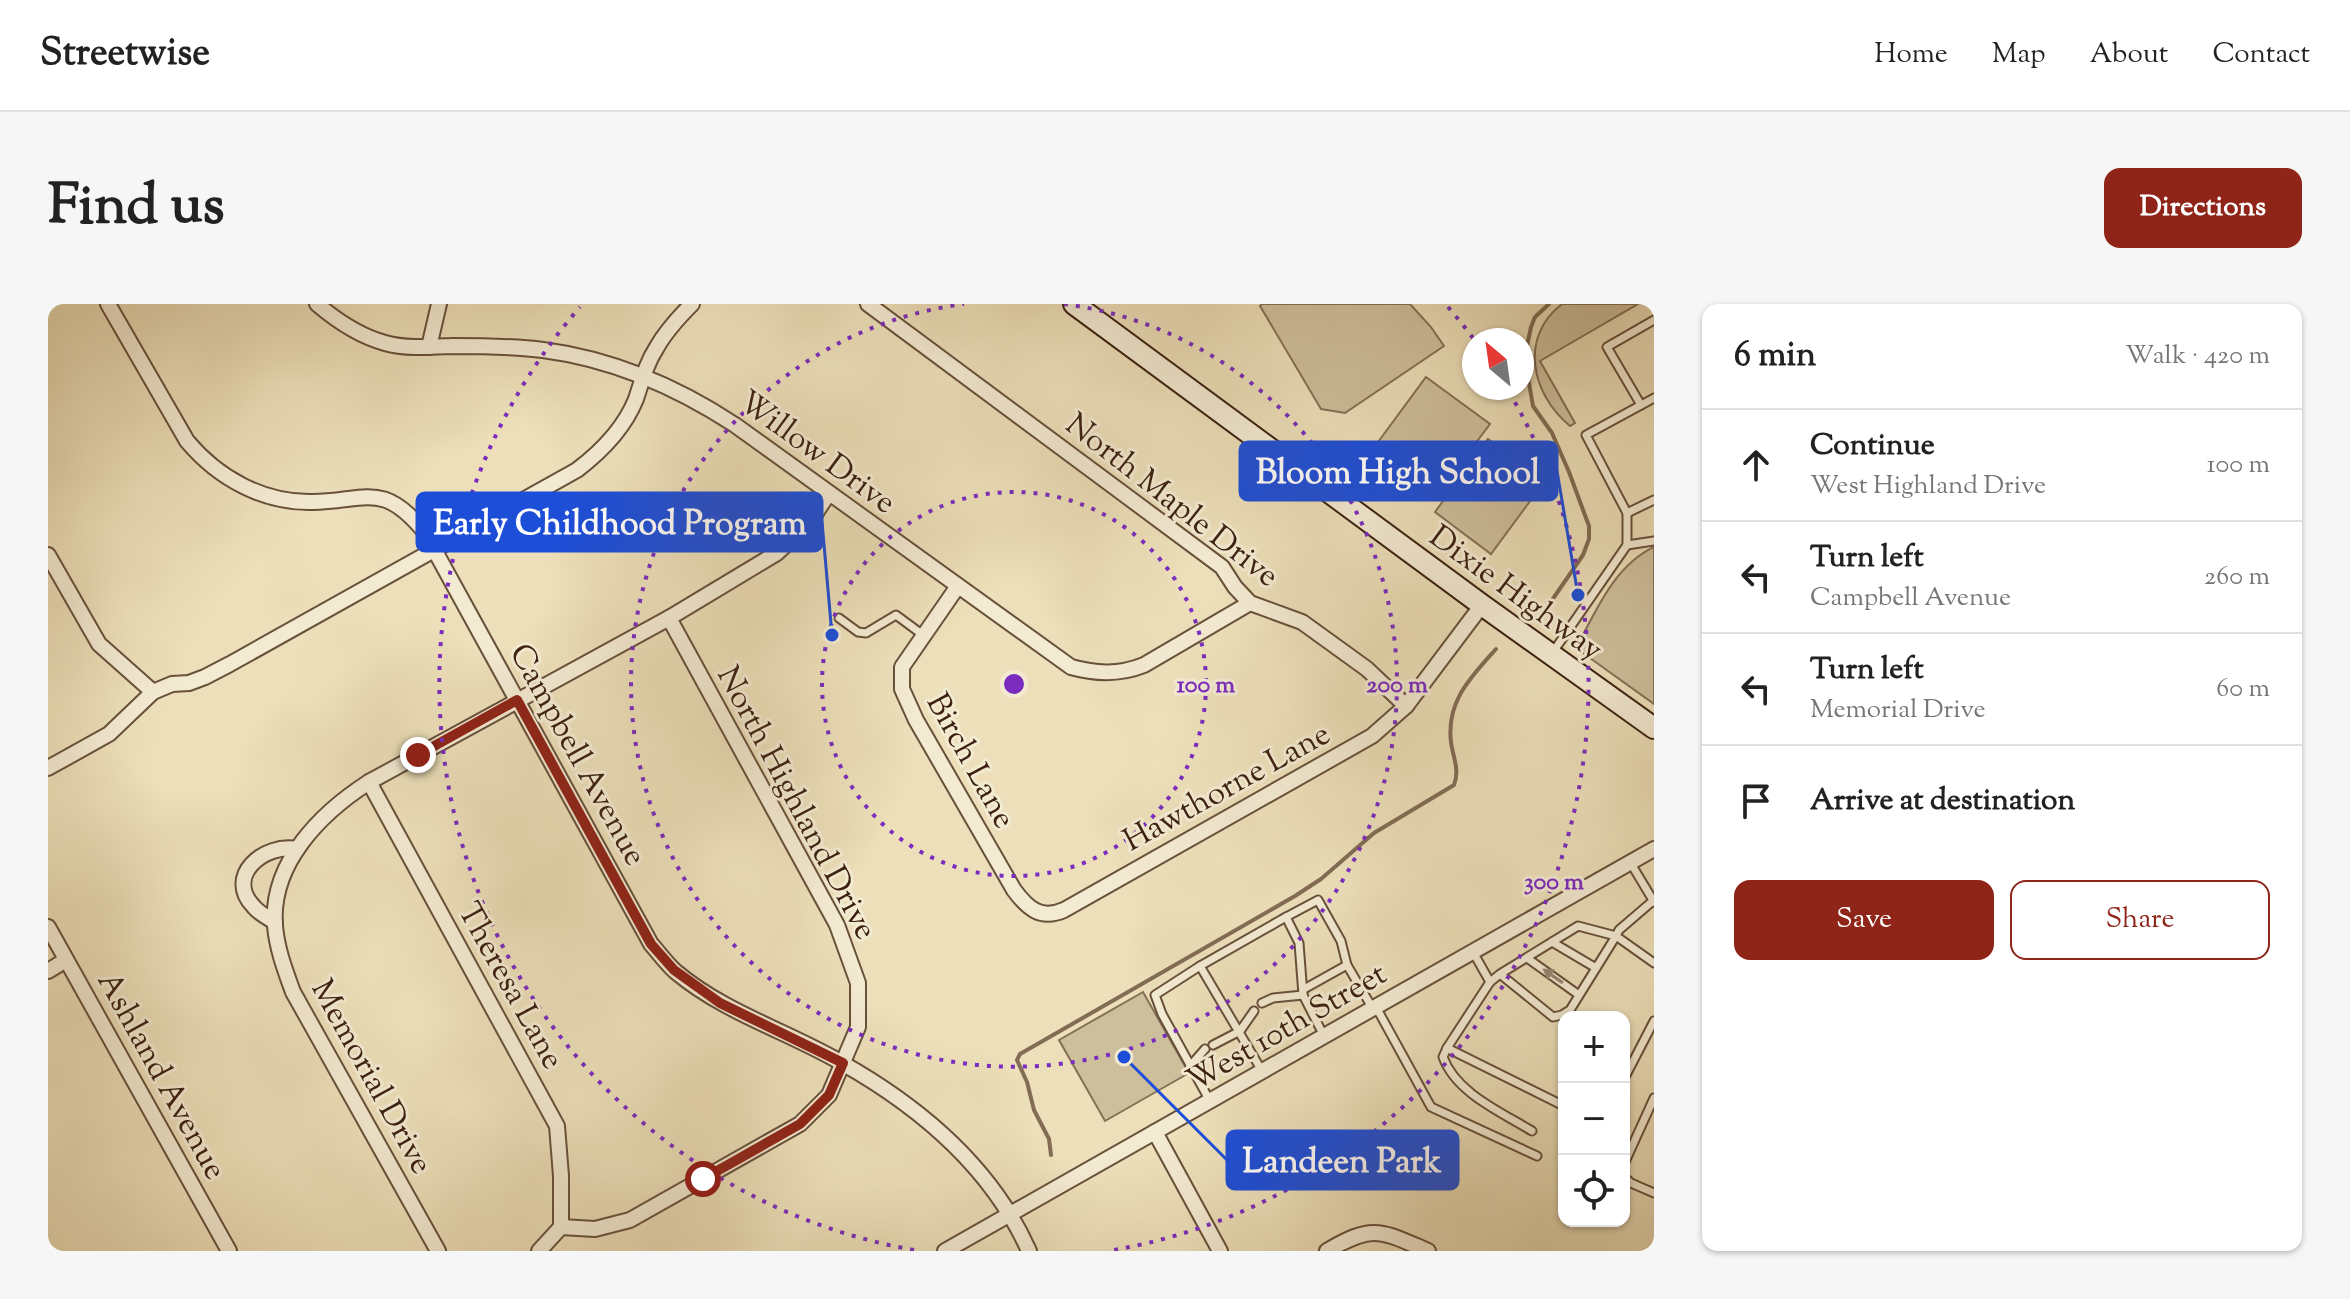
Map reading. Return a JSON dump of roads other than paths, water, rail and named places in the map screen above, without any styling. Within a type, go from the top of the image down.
[{"type":"main road","name":"Dixie Highway","points":[[1074,304],[1654,728]]},
{"type":"street","name":"Campbell Avenue","points":[[108,304],[187,441],[216,471],[273,499],[314,502],[363,496],[382,498],[399,505],[411,516],[424,531],[651,944],[674,970],[720,1003],[843,1063],[931,1122],[968,1159],[1010,1214],[1029,1251]]},
{"type":"street","name":"Willow Drive","points":[[317,304],[353,331],[383,343],[404,347],[492,346],[544,350],[613,365],[705,405],[1071,667],[1107,673],[1128,671],[1144,665],[1250,603]]},
{"type":"street","points":[[429,347],[439,304]]},
{"type":"street","points":[[48,768],[109,734],[153,692],[172,684],[189,683],[218,671],[577,470],[596,456],[624,422],[657,347],[692,304]]},
{"type":"street","name":"North Maple Drive","points":[[868,304],[1222,567],[1250,603],[1302,622],[1367,669],[1406,706]]},
{"type":"street","name":"Memorial Drive","points":[[438,1251],[293,992],[278,945],[275,922],[277,899],[297,849],[326,814],[369,782],[669,618],[777,553],[809,523],[829,493]]},
{"type":"street","points":[[48,555],[99,644],[153,692]]},
{"type":"street","name":"Birch Lane","points":[[958,586],[902,667],[900,678],[907,702],[1014,890],[1038,914]]},
{"type":"street","name":"Hawthorne Lane","points":[[1038,914],[1064,910],[1372,736],[1406,706],[1482,605]]},
{"type":"street","name":"North Highland Drive","points":[[561,1227],[595,1229],[630,1220],[800,1124],[829,1095],[858,1027],[858,983],[837,925],[669,618]]},
{"type":"street","name":"Theresa Lane","points":[[369,782],[557,1126],[561,1227]]},
{"type":"street","points":[[275,922],[254,908],[248,899],[244,887],[247,872],[257,857],[269,850],[283,846],[297,849]]},
{"type":"street","name":"West 10th Street","points":[[945,1251],[1654,849]]},
{"type":"street","name":"Ashland Avenue","points":[[48,927],[229,1251]]},
{"type":"street","points":[[48,971],[66,960]]},
{"type":"street","points":[[1155,1132],[1220,1251]]},
{"type":"street","points":[[539,1251],[561,1227]]},
{"type":"street","points":[[1327,1251],[1363,1233],[1382,1231],[1428,1251]]},
{"type":"lane","points":[[1641,405],[1607,347],[1654,320]]},
{"type":"lane","points":[[1552,654],[1627,545],[1627,513],[1586,435],[1654,398]]},
{"type":"lane","points":[[1627,513],[1654,500]]},
{"type":"lane","points":[[1627,545],[1654,541]]},
{"type":"lane","points":[[839,618],[858,632],[866,633],[896,615],[923,635]]},
{"type":"lane","points":[[1500,974],[1553,1017],[1570,1010],[1619,930],[1654,901],[1630,862]]},
{"type":"lane","points":[[1210,1101],[1162,1014],[1155,995],[1318,900],[1341,941],[1347,965],[1431,1107],[1537,1156]]},
{"type":"lane","points":[[1286,917],[1299,943],[1304,992],[1324,1036]]},
{"type":"lane","points":[[1532,1131],[1463,1086],[1448,1071],[1443,1057],[1490,982],[1578,926],[1616,936],[1654,963]]},
{"type":"lane","points":[[1552,942],[1596,968]]},
{"type":"lane","points":[[1473,952],[1490,982]]},
{"type":"lane","points":[[1527,958],[1579,995]]},
{"type":"lane","points":[[1262,1003],[1304,992],[1347,965]]},
{"type":"lane","points":[[1200,966],[1262,1071]]},
{"type":"lane","points":[[1190,1066],[1209,1047],[1240,1031],[1254,1011]]},
{"type":"lane","points":[[1630,1067],[1654,1021]]},
{"type":"lane","points":[[1447,1048],[1558,1103]]},
{"type":"lane","points":[[1628,1155],[1654,1098]]},
{"type":"lane","points":[[1630,1182],[1652,1192],[1654,1182]]},
{"type":"waterway","points":[[1539,619],[1583,555],[1589,539],[1589,526],[1569,472],[1552,433],[1533,406],[1529,383],[1526,351],[1531,327],[1535,317],[1549,304]]},
{"type":"waterway","points":[[1051,1155],[1049,1139],[1034,1110],[1017,1060],[1020,1054],[1295,896],[1321,879],[1374,833],[1454,785],[1456,764],[1451,742],[1452,714],[1462,691],[1496,649]]},
{"type":"place","name":"Bloom High School","points":[[1578,595]]},
{"type":"place","name":"Early Childhood Program","points":[[832,635]]},
{"type":"place","name":"Landeen Park","points":[[1124,1057]]}]
